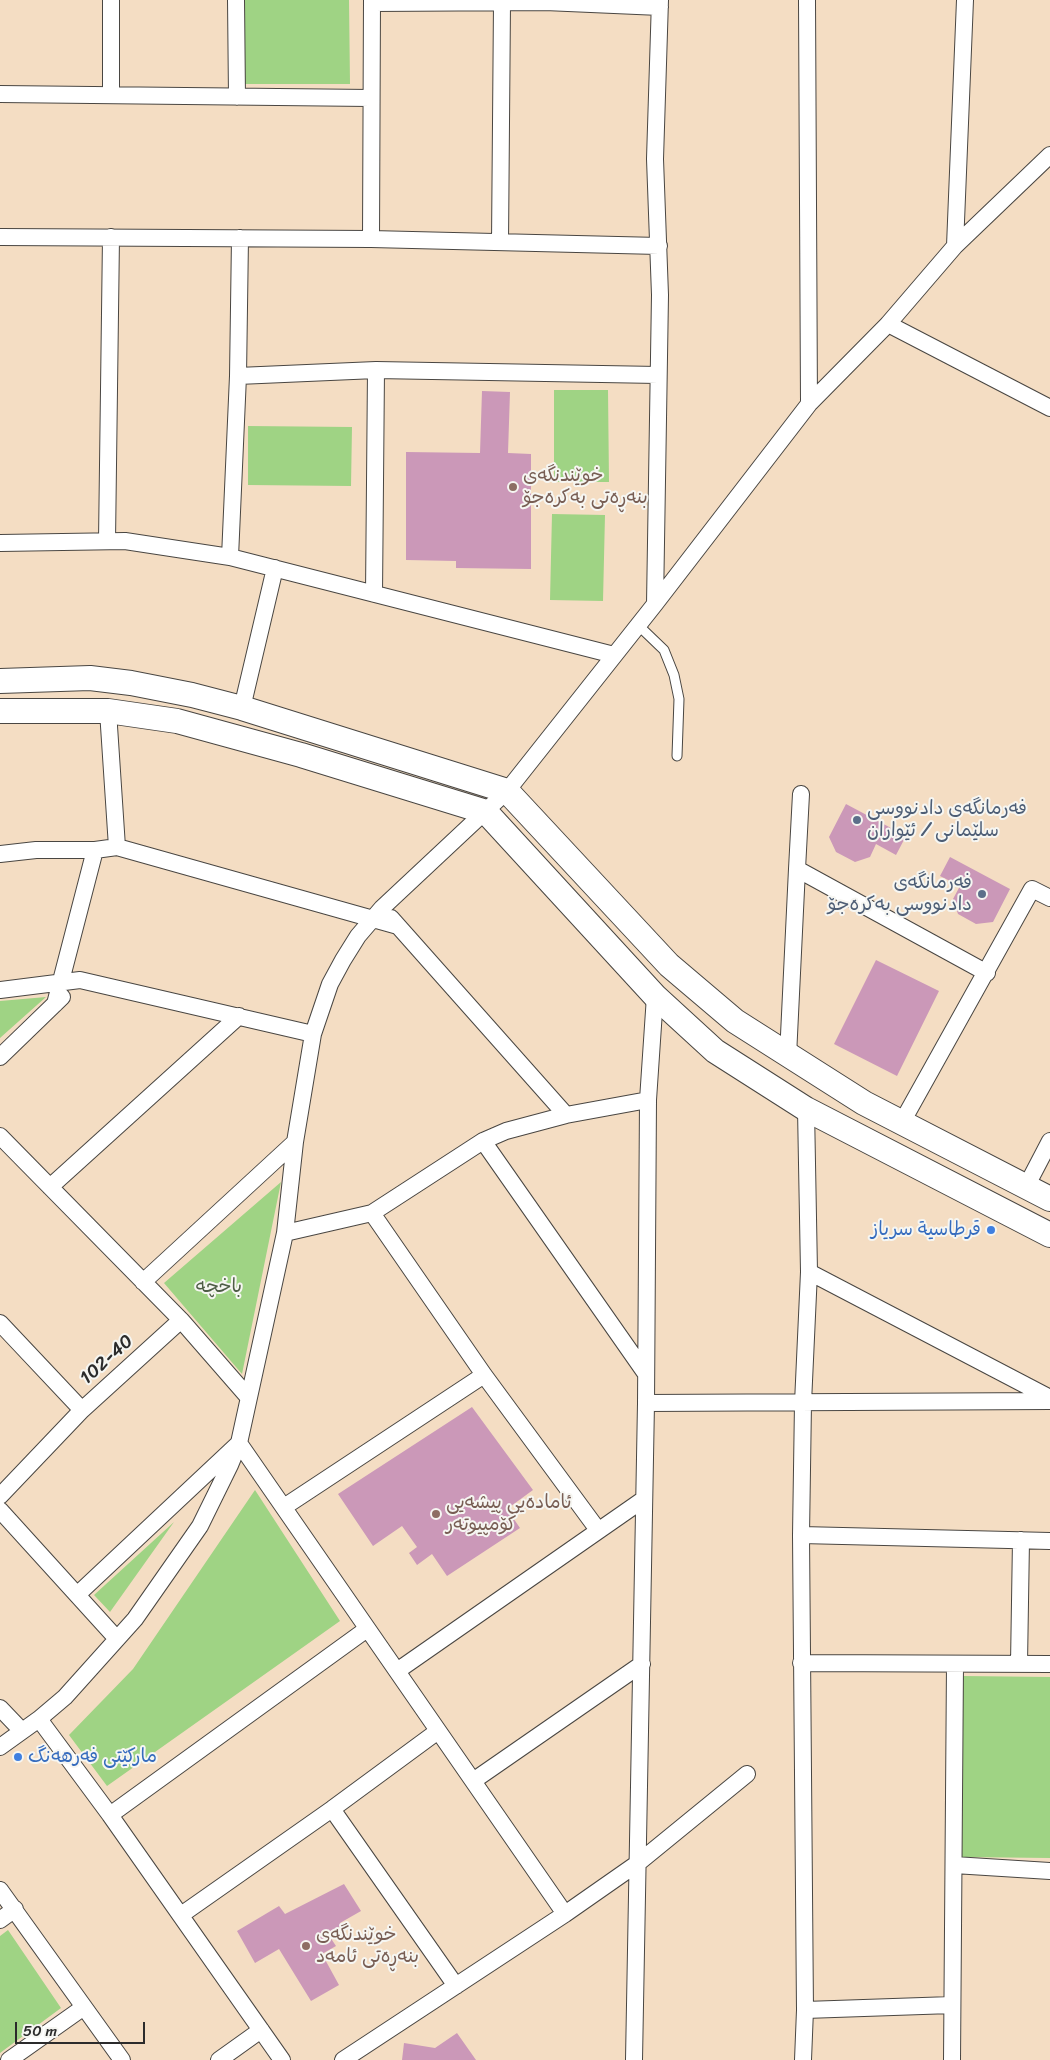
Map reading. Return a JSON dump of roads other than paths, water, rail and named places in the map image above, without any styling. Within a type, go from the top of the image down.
[{"type":"main road","points":[[0,681],[90,678],[112,680],[192,695],[242,708],[507,790],[682,978],[734,1021],[864,1104],[1050,1199]]},
{"type":"main road","points":[[0,711],[108,711],[177,721],[213,729],[486,812],[655,996],[715,1051],[806,1109],[1050,1235]]},
{"type":"main road","points":[[848,1131],[858,1122],[864,1104]]},
{"type":"main road","points":[[901,1157],[908,1127]]},
{"type":"street","points":[[111,0],[111,96]]},
{"type":"street","points":[[236,0],[237,96]]},
{"type":"street","points":[[807,0],[809,404]]},
{"type":"street","points":[[955,246],[965,0]]},
{"type":"street","points":[[371,239],[370,98],[372,1],[660,4],[655,159],[660,295],[655,604]]},
{"type":"street","points":[[500,242],[502,2]]},
{"type":"street","points":[[0,94],[370,98]]},
{"type":"street","points":[[0,1747],[39,1719],[90,1670],[152,1596],[200,1526],[239,1443],[285,1233],[296,1142],[313,1034],[327,992],[343,960],[377,913],[486,812],[507,790],[655,604],[809,404],[888,324],[955,246],[1050,155]]},
{"type":"street","points":[[0,237],[371,239],[659,246]]},
{"type":"street","points":[[107,541],[111,238]]},
{"type":"street","points":[[230,557],[238,376],[240,238]]},
{"type":"street","points":[[888,324],[1049,406]]},
{"type":"street","points":[[238,376],[376,370],[658,375]]},
{"type":"street","points":[[374,594],[376,370]]},
{"type":"street","points":[[0,543],[107,541],[162,546],[230,557],[614,654]]},
{"type":"street","points":[[242,708],[275,568]]},
{"type":"street","points":[[108,711],[117,847]]},
{"type":"street","points":[[788,1056],[801,794]]},
{"type":"street","points":[[0,854],[36,850],[95,850],[117,847],[377,913],[398,926],[566,1115]]},
{"type":"street","points":[[55,1004],[95,850]]},
{"type":"street","points":[[797,869],[987,973]]},
{"type":"street","points":[[908,1127],[1032,889],[1050,898]]},
{"type":"street","points":[[0,990],[80,980],[313,1034]]},
{"type":"street","points":[[0,1057],[80,980]]},
{"type":"street","points":[[634,2060],[646,1403],[648,1100],[655,996]]},
{"type":"street","points":[[50,1187],[240,1016]]},
{"type":"street","points":[[285,1233],[372,1213],[483,1141],[506,1130],[566,1115],[648,1100]]},
{"type":"street","points":[[803,2060],[805,2010],[801,1534],[802,1403],[809,1272],[806,1109]]},
{"type":"street","points":[[0,1136],[181,1320],[249,1398]]},
{"type":"street","points":[[483,1141],[646,1374]]},
{"type":"street","points":[[1026,1187],[1050,1141]]},
{"type":"street","points":[[143,1282],[296,1142]]},
{"type":"street","points":[[372,1213],[484,1375],[598,1530]]},
{"type":"street","points":[[809,1272],[1050,1399]]},
{"type":"street","name":"102-40","points":[[0,1323],[82,1410],[181,1320]]},
{"type":"street","points":[[284,1507],[484,1375]]},
{"type":"street","points":[[646,1403],[802,1403],[1050,1399]]},
{"type":"street","points":[[0,1496],[82,1410]]},
{"type":"street","points":[[239,1443],[566,1914]]},
{"type":"street","points":[[78,1594],[239,1443]]},
{"type":"street","points":[[396,1671],[644,1499]]},
{"type":"street","points":[[0,1510],[117,1639]]},
{"type":"street","points":[[801,1534],[1050,1541]]},
{"type":"street","points":[[1020,1664],[1021,1540]]},
{"type":"street","points":[[110,1814],[367,1629]]},
{"type":"street","points":[[801,1663],[1050,1664]]},
{"type":"street","points":[[473,1781],[642,1664]]},
{"type":"street","points":[[952,2060],[955,1664]]},
{"type":"street","points":[[0,1708],[22,1731]]},
{"type":"street","points":[[39,1719],[110,1814],[282,2060]]},
{"type":"street","points":[[181,1915],[332,1809],[438,1731]]},
{"type":"street","points":[[344,2060],[566,1914],[638,1863],[747,1774]]},
{"type":"street","points":[[332,1809],[456,1986]]},
{"type":"street","points":[[954,1865],[1050,1871]]},
{"type":"street","points":[[0,1890],[122,2060]]},
{"type":"street","points":[[0,1920],[15,1909]]},
{"type":"street","points":[[805,2010],[952,2005]]},
{"type":"street","points":[[9,2060],[84,2007]]},
{"type":"street","points":[[219,2060],[261,2030]]},
{"type":"lane","points":[[638,625],[664,650],[674,675],[680,700],[678,756]]},
{"type":"place","name":"خوێندنگەی بنەڕەتی بەکرەجۆ","points":[[513,487]]},
{"type":"place","name":"فەرمانگەی دادنووسی سلێمانی / ئێواران","points":[[857,820]]},
{"type":"place","name":"فەرمانگەی دادنووسی بەکرەجۆ","points":[[982,894]]},
{"type":"place","name":"قرطاسية سرياز","points":[[991,1230]]},
{"type":"place","name":"ئامادەیی پیشەیی کۆمپیوتەر","points":[[436,1514]]},
{"type":"place","name":"مارکێتی فەرهەنگ","points":[[18,1757]]},
{"type":"place","name":"خوێندنگەی بنەڕەتی ئامەد","points":[[306,1946]]},
{"type":"park label","name":"باخچە","points":[[219,1287]]}]
